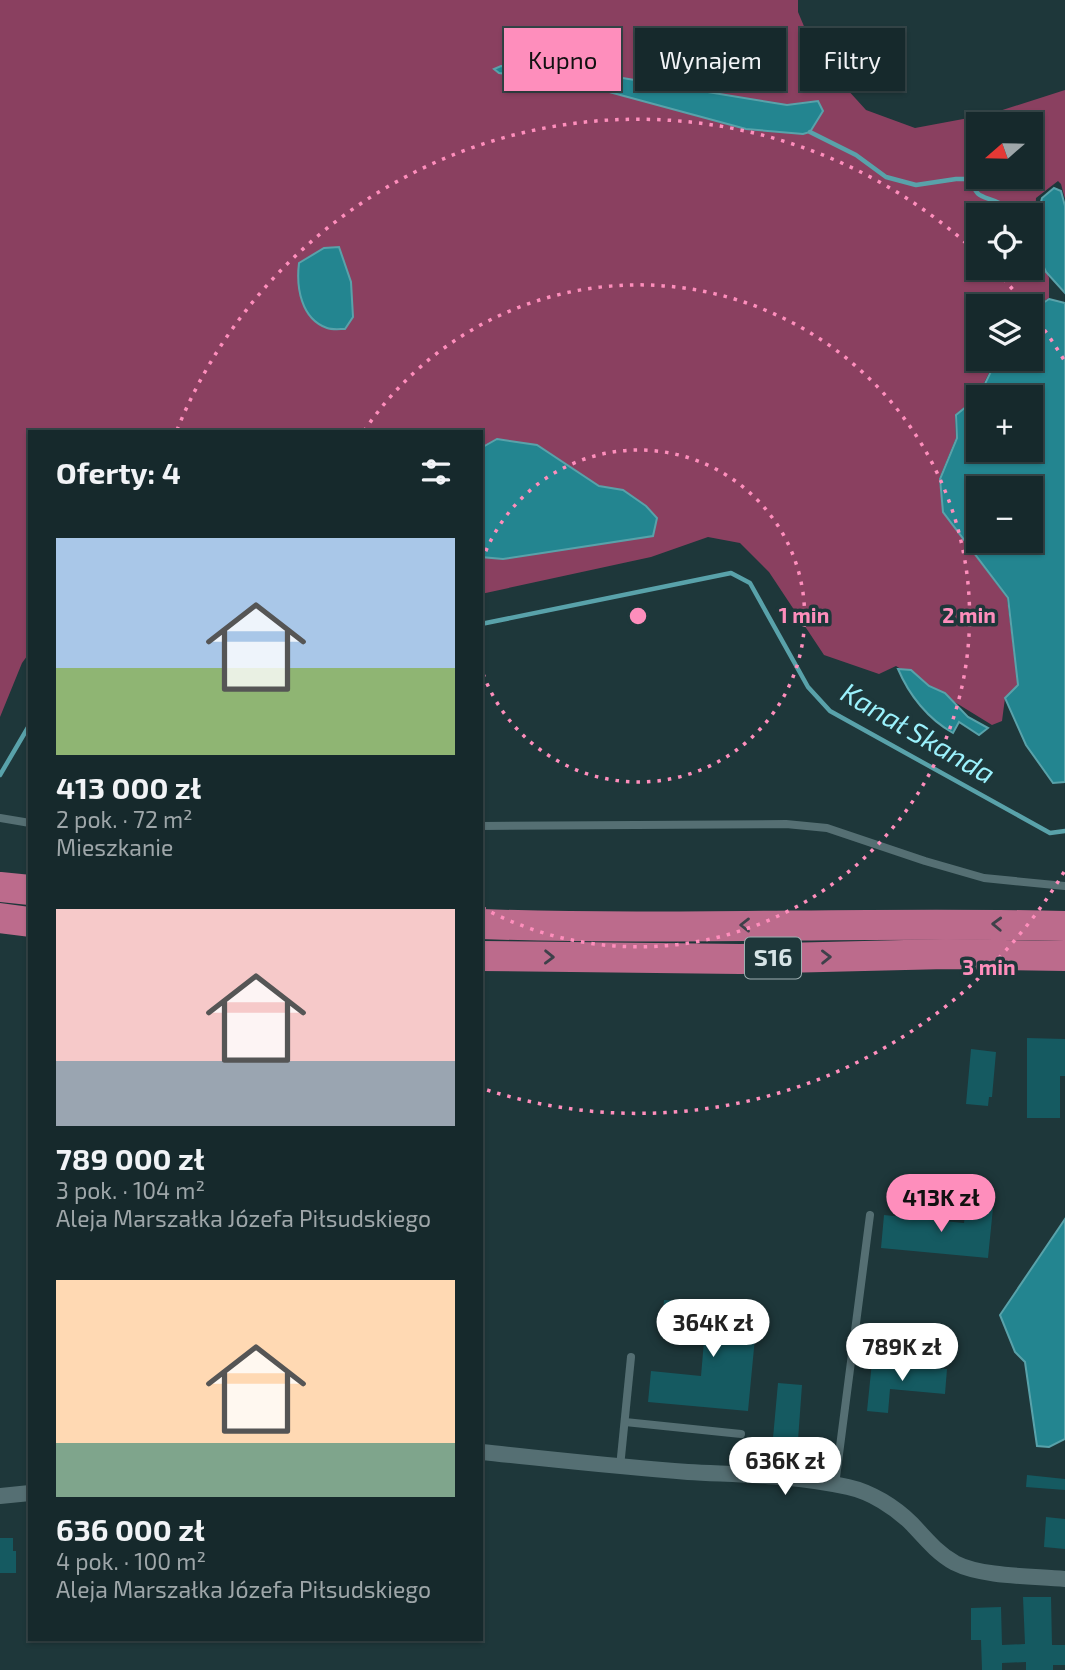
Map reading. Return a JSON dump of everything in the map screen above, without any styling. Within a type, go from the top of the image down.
[{"type":"highway","points":[[0,887],[28,890]]},
{"type":"highway","points":[[0,918],[28,922]]},
{"type":"highway","name":"S16","points":[[483,924],[943,923],[1065,926]]},
{"type":"highway","name":"S16","points":[[483,956],[712,959],[946,954],[1065,956]]},
{"type":"street","points":[[483,1452],[620,1467],[807,1480],[835,1485],[872,1495],[910,1522],[930,1544],[946,1556],[976,1571],[1065,1579]]},
{"type":"street","points":[[0,1496],[28,1493]]},
{"type":"lane","points":[[0,818],[28,823]]},
{"type":"lane","points":[[483,826],[786,824],[827,828],[984,878],[1065,886]]},
{"type":"lane","points":[[835,1485],[870,1215]]},
{"type":"lane","points":[[620,1467],[631,1357]]},
{"type":"lane","points":[[625,1422],[741,1434]]},
{"type":"lane","points":[[807,1480],[809,1460]]},
{"type":"shaded area","points":[[0,0],[798,0],[798,12],[805,28],[800,28],[800,91],[849,91],[866,110],[915,128],[966,118],[966,189],[1043,189],[1043,112],[996,112],[1065,90],[1065,199],[1058,181],[1036,198],[1036,203],[966,203],[966,280],[1043,280],[1043,261],[1049,278],[1049,298],[1043,302],[1043,294],[966,294],[966,371],[990,371],[983,385],[966,385],[966,405],[955,415],[956,438],[939,479],[943,512],[966,543],[966,553],[974,553],[1007,598],[1018,685],[1005,698],[1002,721],[992,725],[896,666],[879,674],[824,655],[769,572],[740,543],[708,537],[651,557],[483,594],[483,557],[503,558],[653,536],[657,518],[623,490],[599,486],[537,445],[497,439],[483,447],[483,430],[28,430],[28,655],[0,717]]},
{"type":"water","points":[[504,66],[504,74],[499,73],[494,69]]},
{"type":"water","points":[[621,78],[635,80],[635,91],[702,91],[787,105],[818,101],[823,111],[810,132],[803,134],[746,129],[606,91],[621,91]]},
{"type":"water","points":[[1054,188],[1061,191],[1065,206],[1065,293],[1043,265],[1042,198]]},
{"type":"water","points":[[339,247],[351,282],[353,317],[345,329],[327,328],[311,317],[302,301],[298,282],[299,263],[324,248]]},
{"type":"water","points":[[1049,299],[1065,303],[1065,782],[1053,783],[1026,745],[1005,698],[1018,685],[1008,598],[974,553],[1043,553],[1043,476],[966,476],[966,542],[943,512],[940,479],[957,438],[956,415],[966,407],[966,462],[1043,462],[1043,385],[984,385],[991,371],[1043,371],[1043,303]]},
{"type":"water","points":[[497,439],[537,445],[599,486],[623,490],[646,506],[657,518],[653,536],[503,559],[483,557],[483,447]]},
{"type":"water","points":[[898,669],[911,670],[929,686],[945,693],[968,717],[988,728],[979,735],[959,722],[953,733],[935,721],[920,706]]},
{"type":"water","points":[[1065,1219],[1065,1439],[1049,1447],[1037,1446],[1025,1362],[1015,1352],[1000,1315]]},
{"type":"building","points":[[1027,1038],[1065,1039],[1065,1076],[1060,1076],[1060,1118],[1027,1118]]},
{"type":"building","points":[[971,1049],[996,1052],[992,1097],[989,1097],[988,1106],[966,1104]]},
{"type":"building","points":[[966,1206],[993,1208],[988,1258],[881,1248],[884,1215],[964,1223]]},
{"type":"building","points":[[664,1300],[758,1306],[748,1411],[648,1402],[651,1371],[701,1376],[706,1318],[663,1314]]},
{"type":"building","points":[[872,1362],[947,1369],[945,1394],[890,1389],[888,1413],[867,1411]]},
{"type":"building","points":[[778,1383],[802,1385],[798,1440],[773,1438]]},
{"type":"building","points":[[1027,1475],[1065,1479],[1065,1490],[1026,1487]]},
{"type":"building","points":[[1046,1517],[1065,1519],[1065,1549],[1044,1547]]},
{"type":"building","points":[[0,1538],[13,1538],[16,1573],[0,1573]]},
{"type":"building","points":[[1023,1597],[1051,1597],[1052,1645],[1065,1645],[1065,1665],[1053,1665],[1053,1670],[1026,1670],[1026,1662],[1002,1663],[1002,1670],[982,1670],[981,1640],[971,1640],[971,1608],[1001,1607],[1002,1645],[1025,1644]]},
{"type":"waterway","points":[[810,132],[856,155],[886,177],[916,185],[970,179],[979,194],[999,203]]},
{"type":"waterway","name":"Kanał Skanda","points":[[483,624],[731,573],[750,583],[808,687],[830,711],[1050,833],[1065,831]]},
{"type":"waterway","name":"Kanał Skanda","points":[[0,775],[28,727]]}]
